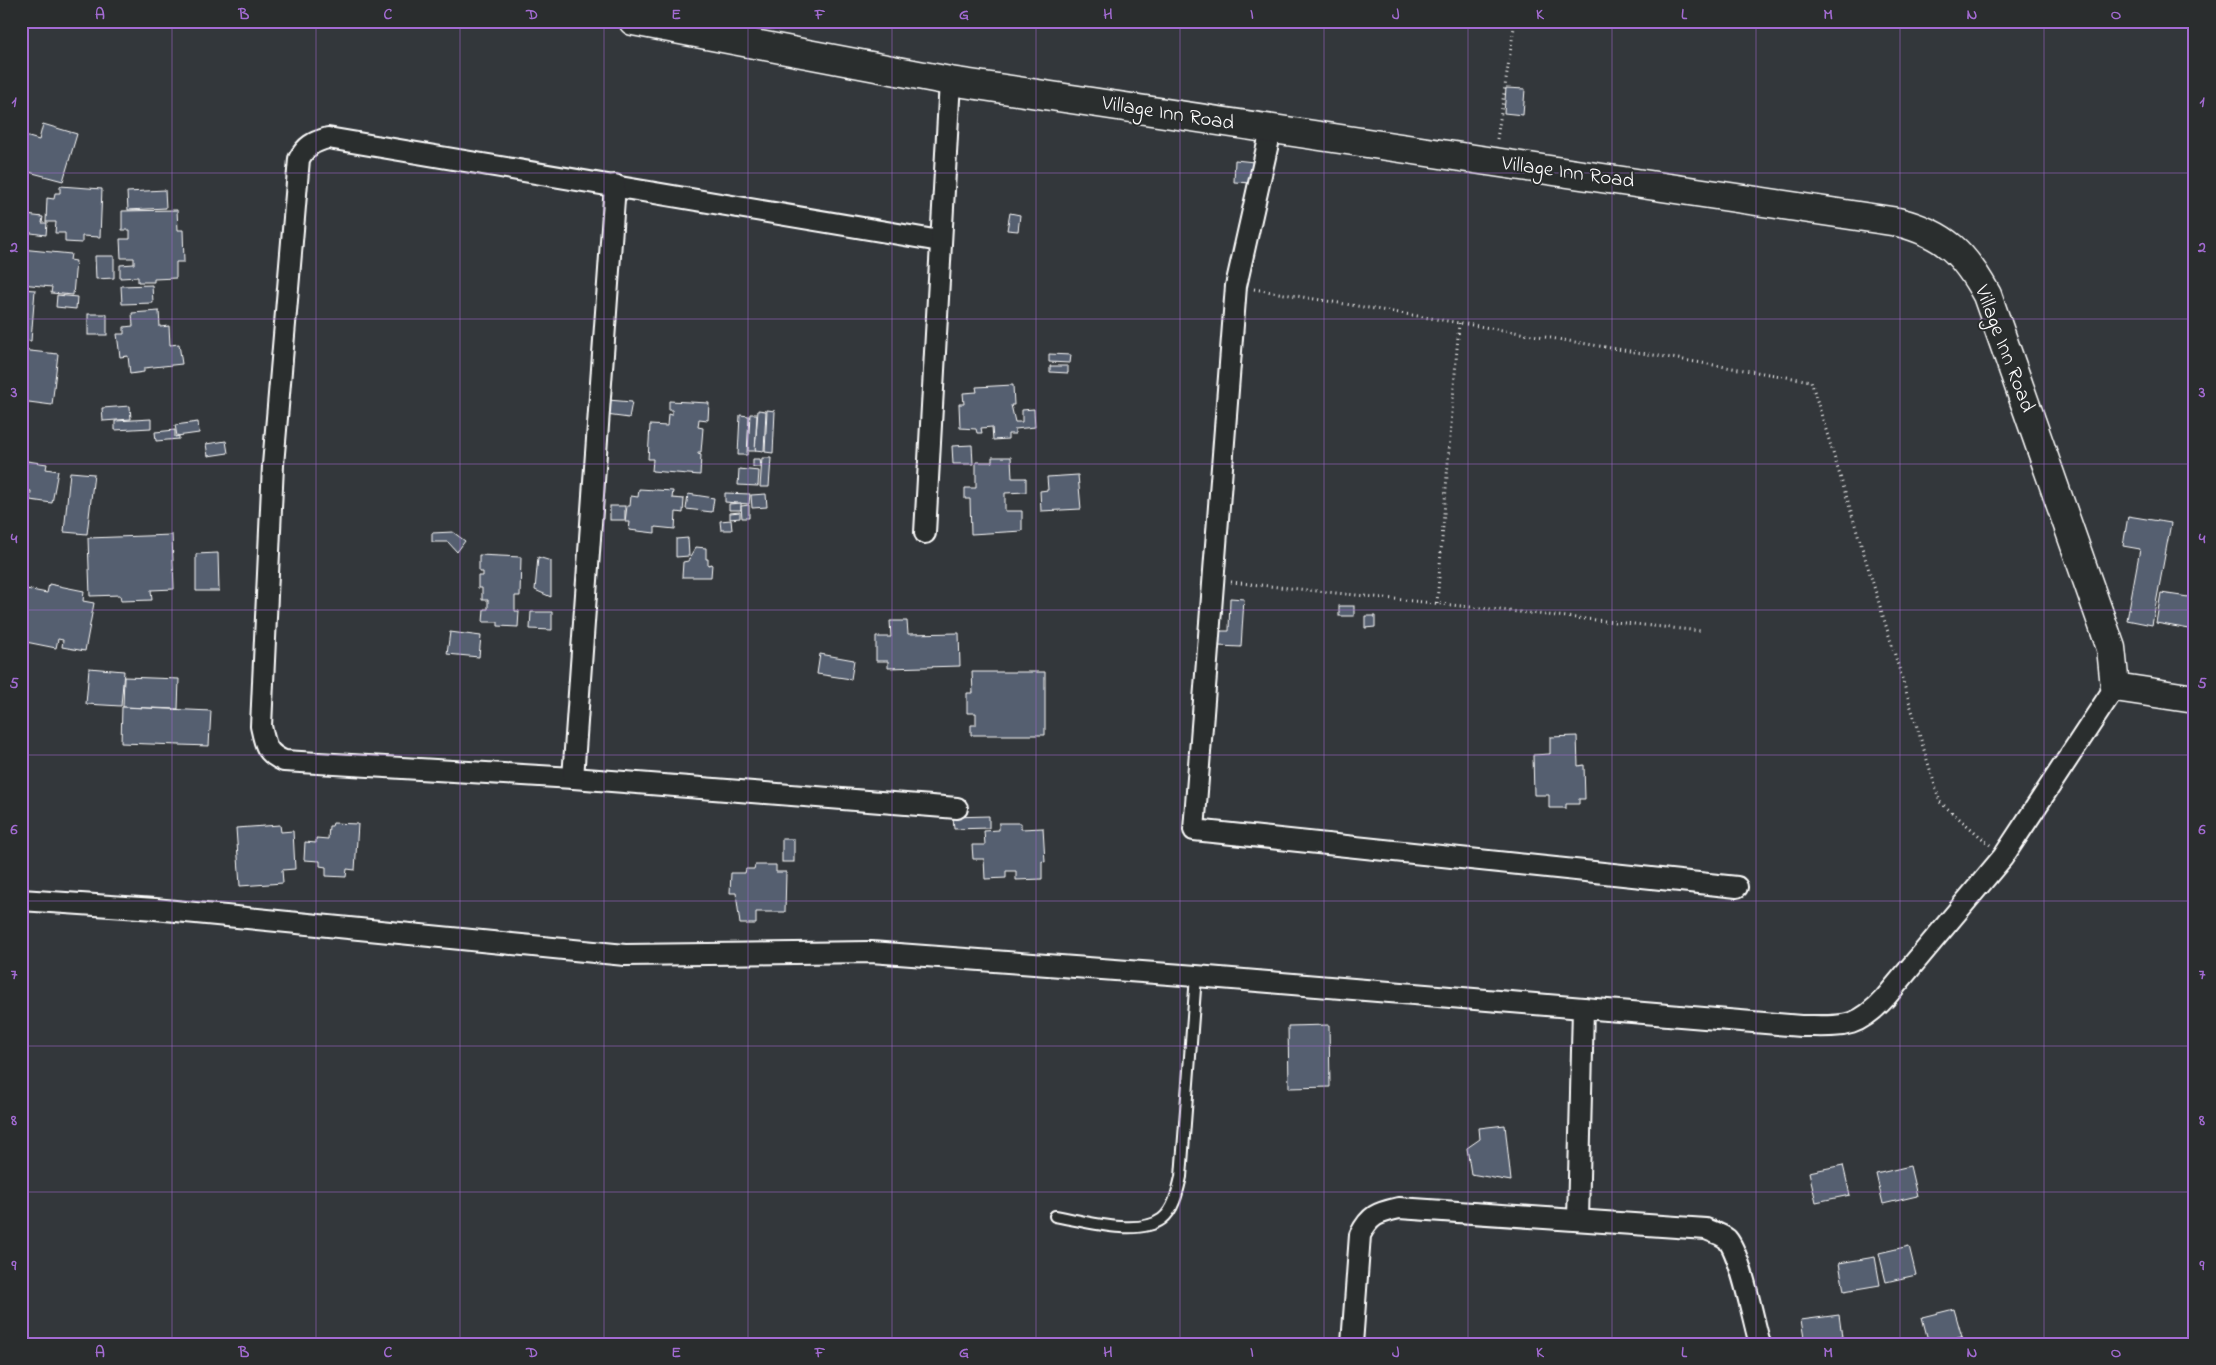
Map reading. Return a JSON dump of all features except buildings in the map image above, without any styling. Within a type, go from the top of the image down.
[{"type":"street","name":"Village Inn Road","points":[[632,21],[950,81],[1898,222],[1922,228],[1941,238],[1971,267],[1988,295],[2111,648],[2115,687]]},
{"type":"street","points":[[925,534],[950,81]]},
{"type":"street","points":[[1272,130],[1236,286],[1194,830],[1737,887]]},
{"type":"street","points":[[940,241],[328,138],[314,142],[305,148],[299,160],[273,465],[260,726],[265,745],[272,755],[284,761],[573,778],[957,808]]},
{"type":"street","points":[[573,778],[615,185]]},
{"type":"street","points":[[21,900],[155,909],[625,955],[871,952],[1196,976],[1801,1026],[1831,1026],[1860,1021],[1870,1015],[1885,998],[2003,857],[2115,687],[2195,700]]},
{"type":"street","points":[[1578,1220],[1583,1008]]},
{"type":"street","points":[[1352,1344],[1360,1235],[1368,1219],[1383,1212],[1399,1208],[1475,1215],[1706,1229],[1726,1239],[1735,1253],[1760,1344]]},
{"type":"lane","points":[[1056,1216],[1109,1225],[1149,1227],[1164,1218],[1171,1207],[1177,1194],[1181,1177],[1196,976]]},
{"type":"path","points":[[1494,162],[1515,21]]},
{"type":"path","points":[[1236,286],[1811,381],[1940,802],[2003,857]]},
{"type":"path","points":[[1437,603],[1459,323]]},
{"type":"path","points":[[1213,580],[1701,631]]}]
